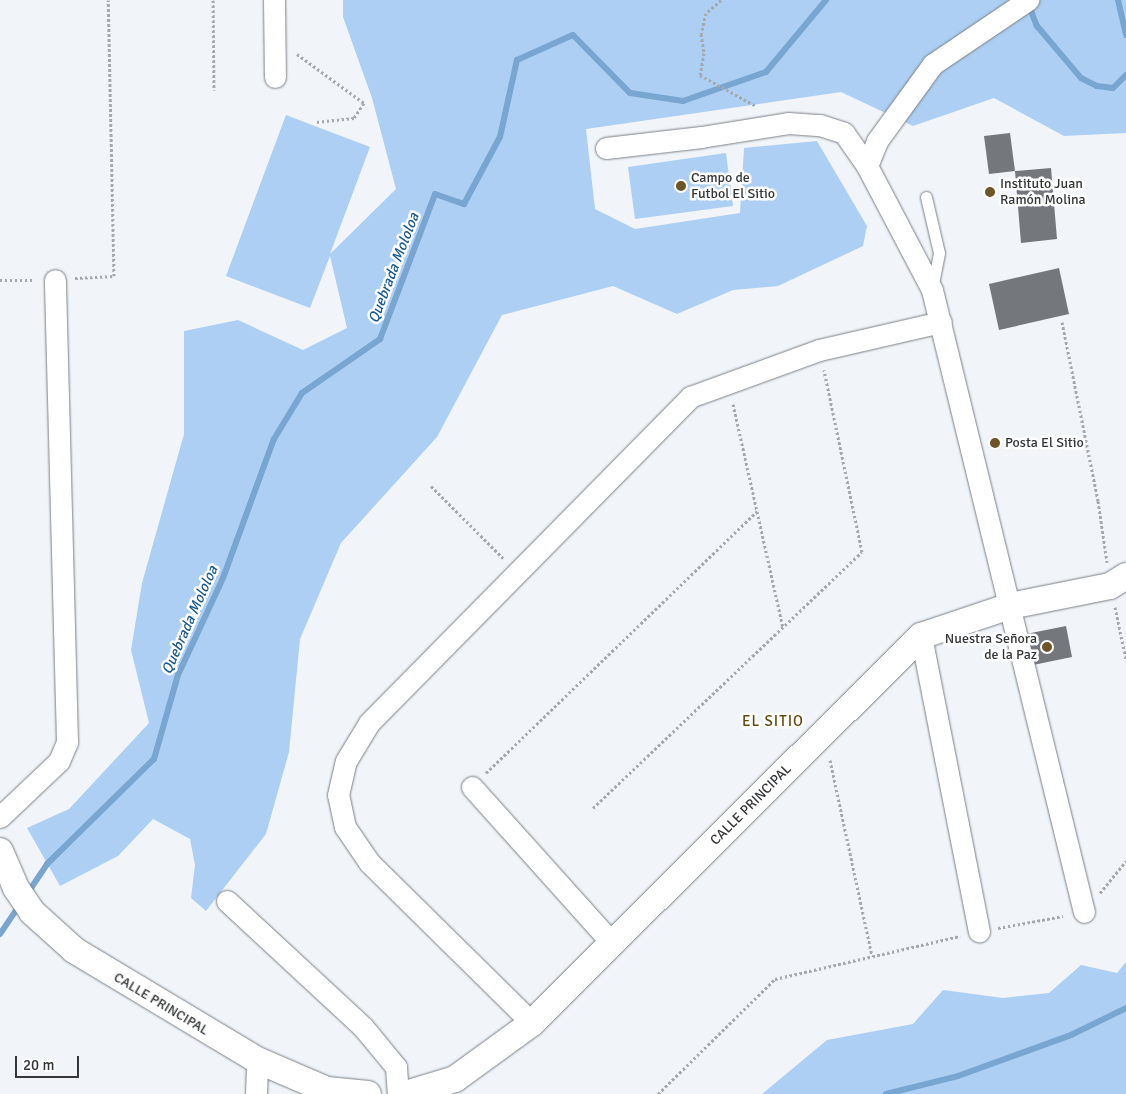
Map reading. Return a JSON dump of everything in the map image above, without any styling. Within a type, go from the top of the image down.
[{"type":"street","points":[[274,0],[275,77]]},
{"type":"street","points":[[867,166],[877,141],[933,64],[1028,0]]},
{"type":"street","points":[[606,148],[796,123],[820,125],[844,133],[867,166],[932,290],[1084,912]]},
{"type":"street","points":[[0,817],[59,761],[67,742],[55,280]]},
{"type":"street","points":[[532,1023],[369,862],[345,827],[338,795],[346,761],[369,723],[690,397],[819,350],[941,322]]},
{"type":"street","name":"CALLE PRINCIPAL","points":[[406,1094],[456,1079],[532,1023],[921,636],[1010,606],[1118,581]]},
{"type":"street","points":[[921,636],[978,931]]},
{"type":"street","points":[[472,787],[612,943]]},
{"type":"street","name":"CALLE PRINCIPAL","points":[[2,856],[32,912],[51,933],[74,950],[257,1060],[326,1090],[368,1094]]},
{"type":"street","points":[[227,901],[363,1027],[396,1067],[398,1094]]},
{"type":"street","points":[[256,1094],[257,1060]]},
{"type":"lane","points":[[926,196],[939,253],[932,290]]},
{"type":"path","points":[[0,280],[55,280],[114,276],[108,0]]},
{"type":"path","points":[[213,0],[214,90]]},
{"type":"path","points":[[721,0],[706,13],[701,34],[704,53],[700,75],[756,106]]},
{"type":"path","points":[[274,30],[302,60],[364,103],[354,118],[316,122]]},
{"type":"path","points":[[1062,322],[1098,501],[1118,581],[1126,659]]},
{"type":"path","points":[[593,808],[862,552],[819,350]]},
{"type":"path","points":[[728,382],[783,627]]},
{"type":"path","points":[[432,486],[517,572]]},
{"type":"path","points":[[472,787],[757,511]]},
{"type":"path","points":[[824,732],[872,956]]},
{"type":"path","points":[[658,1094],[775,979],[978,931],[1084,912],[1126,861]]},
{"type":"shaded area","points":[[343,0],[1126,0],[1126,133],[1064,136],[994,98],[913,126],[841,92],[586,129],[595,209],[635,229],[740,213],[744,148],[817,141],[867,226],[863,246],[778,286],[733,290],[677,314],[613,286],[502,315],[437,437],[341,543],[300,639],[289,752],[266,834],[206,911],[191,898],[195,865],[190,839],[153,819],[118,856],[60,886],[27,828],[69,809],[149,723],[131,650],[142,583],[184,434],[184,331],[238,320],[303,350],[347,328],[330,256],[310,308],[226,276],[286,115],[370,147],[330,254],[396,189],[372,98],[343,17]]},
{"type":"shaded area","name":"Campo de Futbol El Sitio","points":[[726,153],[733,206],[635,219],[628,167]]},
{"type":"shaded area","points":[[1126,962],[1126,1094],[762,1094],[827,1040],[913,1024],[943,990],[1003,998],[1049,993],[1081,965],[1117,973]]},
{"type":"building","points":[[1010,133],[1015,171],[989,174],[984,136]]},
{"type":"building","points":[[1051,168],[1057,239],[1021,243],[1015,171]]},
{"type":"building","points":[[1059,268],[1069,314],[999,330],[989,284]]},
{"type":"building","points":[[1066,626],[1072,657],[1028,666],[1021,635]]},
{"type":"waterway","name":"Quebrada Mololoa","points":[[27,894],[47,864],[154,759],[178,675],[223,578],[274,439],[302,393],[380,339],[435,194],[464,204],[500,137],[517,60],[573,35],[630,93],[683,101],[766,72],[826,0]]},
{"type":"waterway","name":"Quebrada Mololoa","points":[[1118,0],[1126,35]]},
{"type":"waterway","name":"Quebrada Mololoa","points":[[1028,3],[1037,26],[1081,78],[1097,86],[1113,88],[1126,75]]},
{"type":"waterway","name":"Quebrada Mololoa","points":[[0,934],[20,904]]},
{"type":"waterway","points":[[886,1094],[958,1076],[1071,1035],[1126,1008]]},
{"type":"place","name":"Campo de Futbol El Sitio","points":[[681,186]]},
{"type":"place","name":"Instituto Juan Ramón Molina","points":[[990,192]]},
{"type":"place","name":"Posta El Sitio","points":[[995,443]]},
{"type":"place","name":"Nuestra Señora de la Paz","points":[[1047,647]]},
{"type":"district","name":"EL SITIO","points":[[773,722]]}]
